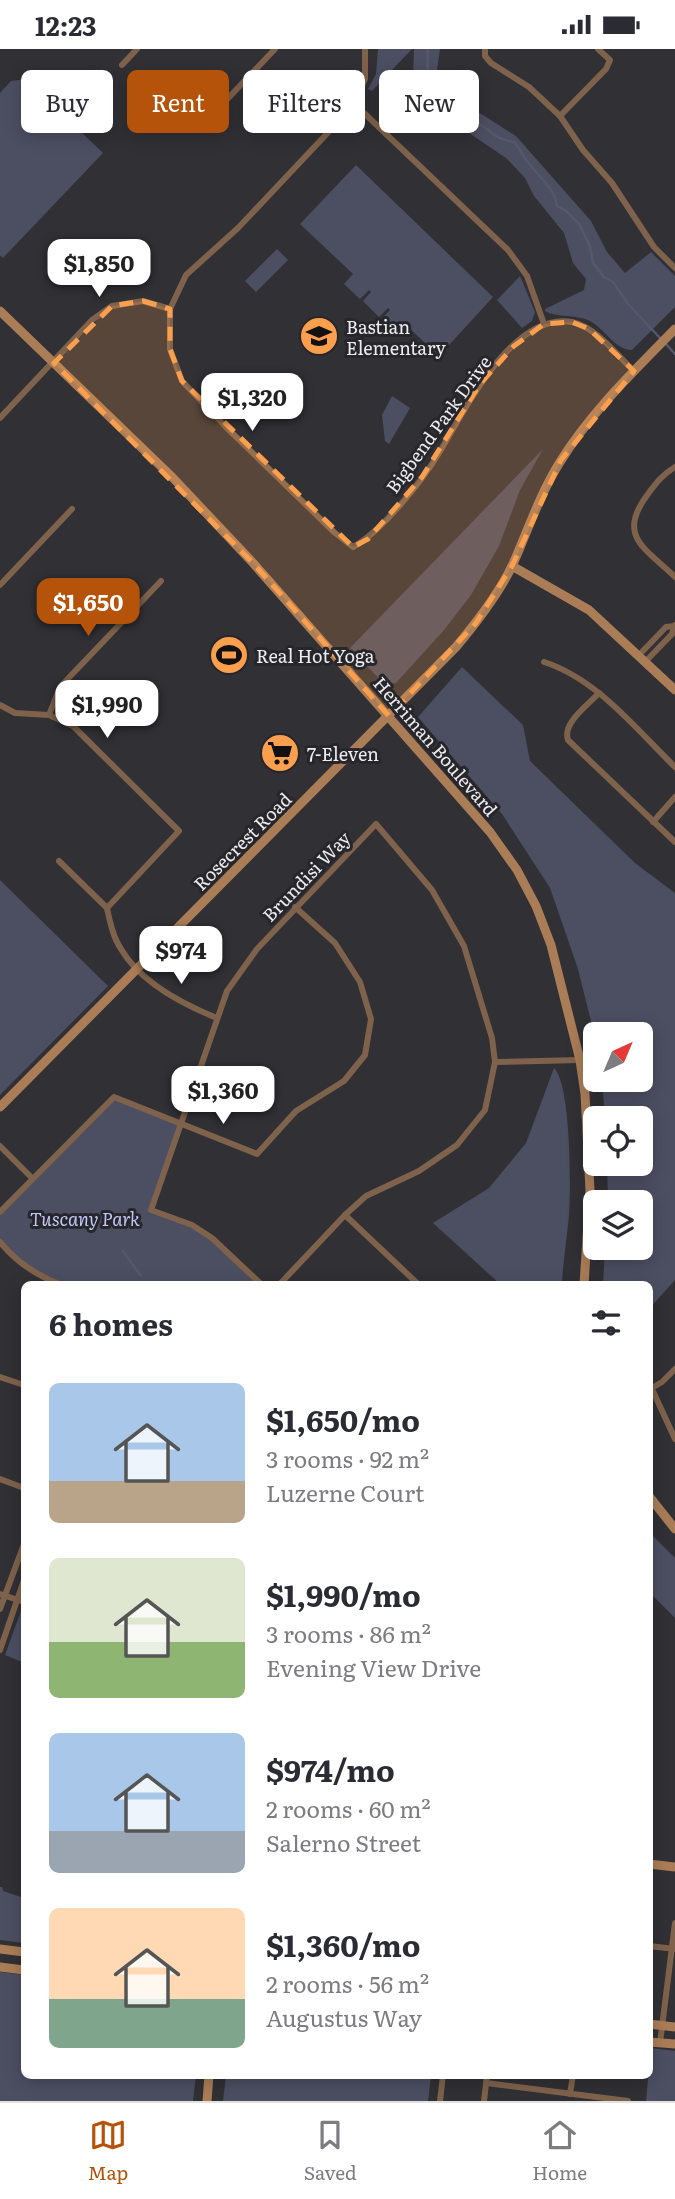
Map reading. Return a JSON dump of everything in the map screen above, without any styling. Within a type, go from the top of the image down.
[{"type":"main road","name":"Herriman Boulevard","points":[[0,311],[191,497],[303,617],[490,832],[517,870],[551,945],[586,1094],[590,1190],[584,1281]]},
{"type":"main road","name":"Rosecrest Road","points":[[0,1107],[435,670],[476,623],[512,566],[546,486],[561,460],[587,423],[674,330]]},
{"type":"main road","points":[[512,566],[589,610],[675,690]]},
{"type":"main road","points":[[653,1501],[675,1529]]},
{"type":"main road","points":[[653,1864],[675,1867]]},
{"type":"main road","points":[[0,1949],[21,1952]]},
{"type":"main road","points":[[0,1967],[21,1970]]},
{"type":"main road","points":[[653,2024],[675,2027]]},
{"type":"main road","points":[[653,2042],[675,2045]]},
{"type":"main road","points":[[207,2101],[209,2079]]},
{"type":"street","points":[[122,65],[137,49]]},
{"type":"street","points":[[229,97],[275,49]]},
{"type":"street","points":[[365,49],[365,70]]},
{"type":"street","points":[[485,49],[485,56],[491,63],[529,87],[559,116],[583,151],[612,183],[654,247],[675,268]]},
{"type":"street","points":[[559,116],[607,69],[610,61],[598,49]]},
{"type":"street","points":[[365,115],[508,250],[527,276],[544,324],[572,322],[589,329],[634,371]]},
{"type":"street","points":[[0,418],[92,320],[113,306],[143,301],[170,309],[186,275],[237,228],[327,133]]},
{"type":"street","name":"Bigbend Park Drive","points":[[170,309],[170,349],[182,381],[334,532],[354,547],[368,539],[422,477],[480,384],[514,346],[544,324]]},
{"type":"street","points":[[675,467],[661,476],[644,499],[637,510],[633,527],[639,541],[675,577]]},
{"type":"street","points":[[0,585],[72,509]]},
{"type":"street","points":[[49,715],[60,687],[161,581]]},
{"type":"street","points":[[642,658],[666,627],[674,626]]},
{"type":"street","points":[[544,662],[586,682],[675,767]]},
{"type":"street","points":[[599,693],[568,726],[568,740],[675,842]]},
{"type":"street","points":[[0,705],[15,713],[49,715],[73,726],[179,831],[107,908]]},
{"type":"street","points":[[653,821],[675,797]]},
{"type":"street","name":"Brundisi Way","points":[[258,1281],[212,1238],[192,1225],[150,1210],[227,991],[257,949],[376,824],[432,890],[464,946],[492,1038],[495,1062]]},
{"type":"street","points":[[59,861],[107,908],[114,936],[136,969],[184,1004],[218,1018]]},
{"type":"street","points":[[0,1212],[114,1097],[257,1154],[296,1111],[344,1081],[365,1055],[371,1019],[360,982],[335,943],[295,907]]},
{"type":"street","points":[[283,1281],[366,1196],[419,1171],[457,1145],[485,1110],[495,1062],[580,1060]]},
{"type":"street","points":[[0,1146],[32,1178]]},
{"type":"street","points":[[345,1215],[415,1281]]},
{"type":"street","points":[[0,1242],[13,1258],[52,1281]]},
{"type":"street","points":[[653,1387],[675,1369]]},
{"type":"street","points":[[0,1377],[21,1384]]},
{"type":"street","points":[[653,1393],[675,1439]]},
{"type":"street","points":[[0,1479],[21,1487]]},
{"type":"street","points":[[0,1609],[2,1594],[21,1551]]},
{"type":"street","points":[[0,1650],[21,1601],[2,1594]]},
{"type":"street","points":[[660,2043],[675,1923]]},
{"type":"street","points":[[653,1946],[673,1948]]},
{"type":"street","points":[[440,2101],[443,2079]]},
{"type":"street","points":[[484,2101],[486,2079],[628,2101]]},
{"type":"street","points":[[570,2094],[572,2079]]},
{"type":"highlighted area","points":[[143,301],[170,309],[170,349],[182,381],[353,547],[368,539],[422,477],[480,384],[514,346],[544,324],[572,322],[589,329],[634,371],[561,460],[512,566],[476,623],[389,716],[253,563],[54,363],[112,306]]},
{"type":"green space","points":[[378,49],[412,49],[392,70],[379,70],[379,84],[372,91],[368,89],[376,74]]},
{"type":"green space","points":[[414,49],[440,49],[437,70],[413,70]]},
{"type":"green space","points":[[21,80],[21,133],[82,133],[103,153],[3,258],[0,255],[0,93],[11,81]]},
{"type":"green space","points":[[479,113],[516,136],[591,221],[607,252],[625,273],[651,252],[675,276],[675,307],[632,350],[620,347],[590,321],[545,311],[584,290],[586,279],[573,263],[564,233],[534,196],[525,178],[506,158],[469,133],[479,133]]},
{"type":"green space","points":[[356,165],[493,297],[439,356],[407,326],[397,335],[381,319],[390,310],[388,308],[379,317],[363,301],[371,292],[369,290],[360,299],[344,284],[353,274],[300,224]]},
{"type":"green space","points":[[277,249],[288,260],[256,292],[245,281]]},
{"type":"green space","points":[[520,276],[535,312],[532,321],[522,328],[497,300]]},
{"type":"green space","points":[[392,396],[410,408],[389,444],[385,441],[382,415]]},
{"type":"green space","points":[[543,449],[520,490],[499,546],[471,595],[444,630],[396,683],[383,683],[350,648]]},
{"type":"green space","points":[[462,667],[523,725],[530,761],[635,863],[675,893],[675,1280],[653,1305],[653,1281],[603,1281],[604,1260],[653,1260],[653,1190],[608,1190],[607,1176],[653,1176],[653,1106],[604,1106],[603,1092],[653,1092],[653,1022],[591,1022],[578,969],[550,888],[502,814],[418,717]]},
{"type":"green space","points":[[0,880],[108,986],[0,1095]]},
{"type":"green space","points":[[554,1068],[564,1094],[570,1161],[569,1215],[562,1281],[497,1281],[433,1223],[489,1188],[526,1143]]},
{"type":"green space","name":"Tuscany Park","points":[[114,1097],[179,1124],[151,1210],[192,1225],[212,1238],[259,1281],[53,1281],[44,1278],[0,1242],[0,1212]]},
{"type":"green space","points":[[653,1536],[675,1558],[675,1618],[653,1596]]},
{"type":"green space","points":[[21,1611],[21,1662],[5,1655]]},
{"type":"green space","points":[[2,1887],[3,1891],[21,1897],[21,1943],[0,1940]]},
{"type":"green space","points":[[0,1972],[21,1975],[21,2079],[196,2079],[193,2101],[0,2101]]},
{"type":"green space","points":[[653,2048],[675,2051],[675,2101],[646,2101],[648,2079],[653,2079]]},
{"type":"green space","points":[[226,2079],[431,2079],[428,2101],[223,2101]]},
{"type":"waterway","points":[[428,49],[427,68],[432,92],[438,99],[499,137],[514,142],[549,187],[557,206],[580,225],[590,247],[593,263],[604,277],[613,282],[628,304],[661,339]]},
{"type":"waterway","points":[[666,344],[675,354]]},
{"type":"waterway","points":[[123,1251],[141,1276]]},
{"type":"place","name":"Bastian Elementary","points":[[319,336]]},
{"type":"place","name":"Real Hot Yoga","points":[[229,655]]},
{"type":"place","name":"7-Eleven","points":[[280,753]]}]
